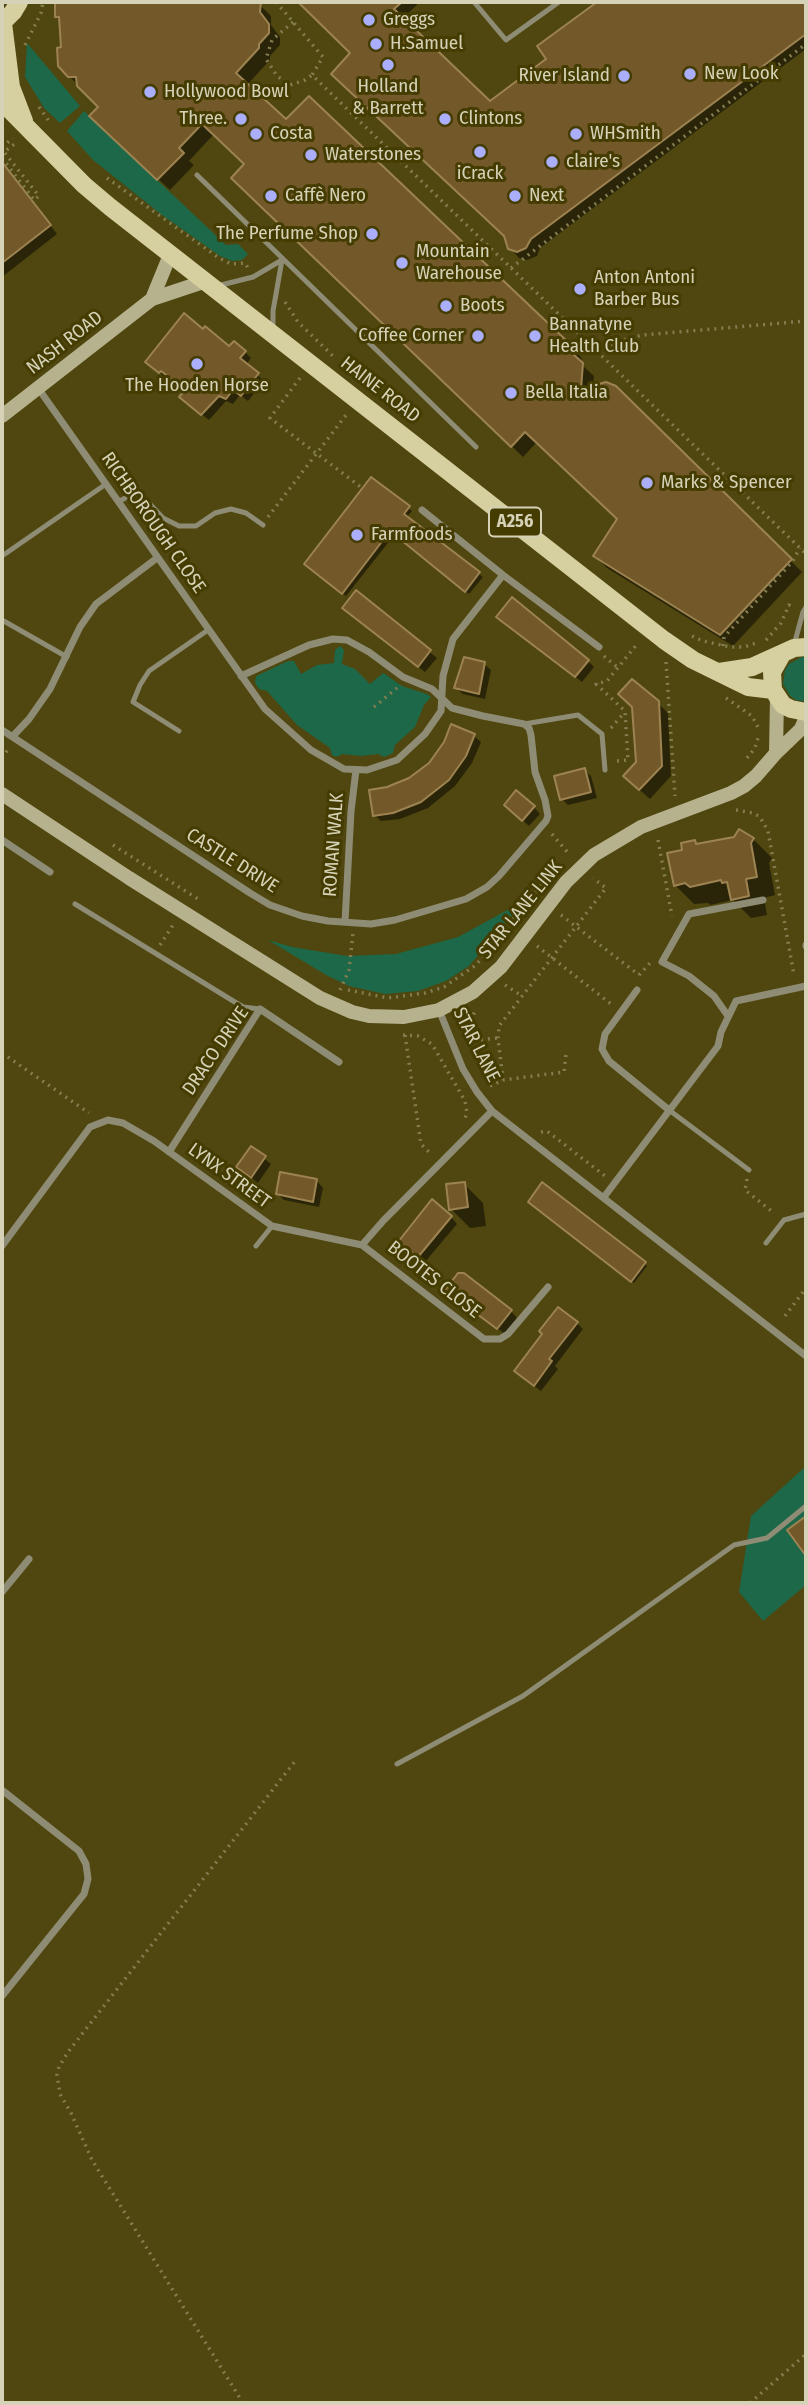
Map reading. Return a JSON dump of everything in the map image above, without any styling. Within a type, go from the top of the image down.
[{"type":"main road","points":[[2,23],[19,2]]},
{"type":"main road","name":"HAINE ROAD","points":[[2,23],[19,135]]},
{"type":"main road","name":"HAINE ROAD","points":[[2,102],[19,135],[664,640],[693,660],[748,687],[775,694],[791,709],[806,712]]},
{"type":"main road","points":[[719,672],[752,667],[794,650]]},
{"type":"main road","points":[[775,694],[772,672],[794,650]]},
{"type":"street","name":"NASH ROAD","points":[[152,299],[170,255]]},
{"type":"street","name":"NASH ROAD","points":[[2,416],[152,299],[209,284]]},
{"type":"street","name":"RICHBOROUGH CLOSE","points":[[38,388],[265,709],[290,733],[333,764],[356,770]]},
{"type":"street","points":[[422,510],[599,647]]},
{"type":"street","points":[[13,736],[40,704],[67,657],[80,627],[96,604],[157,558]]},
{"type":"street","points":[[356,770],[387,764],[411,749],[441,710],[443,676],[453,639],[503,575]]},
{"type":"street","points":[[241,676],[309,645],[333,639],[347,640],[369,652],[403,677],[432,689],[452,708],[524,723],[529,727],[535,772],[545,800],[548,816],[544,824]]},
{"type":"street","points":[[775,694],[776,753]]},
{"type":"street","name":"STAR LANE LINK","points":[[439,1010],[457,1002],[488,981],[566,882],[594,855],[641,827],[731,793],[756,776],[801,729],[806,718]]},
{"type":"street","name":"CASTLE DRIVE","points":[[2,730],[270,905],[302,916],[371,924],[395,920],[466,899],[493,881],[544,824]]},
{"type":"street","name":"ROMAN WALK","points":[[349,923],[351,811],[356,770]]},
{"type":"street","name":"STAR LANE","points":[[2,793],[129,878],[327,1001],[352,1012],[387,1017],[413,1016],[439,1010],[463,1069],[492,1111],[806,1356]]},
{"type":"street","points":[[2,841],[50,872]]},
{"type":"street","points":[[728,1016],[714,996],[689,976],[662,962],[689,914],[763,900]]},
{"type":"street","points":[[604,1197],[718,1046],[721,1032],[736,1001],[806,986]]},
{"type":"street","points":[[637,990],[603,1039],[604,1055],[669,1110]]},
{"type":"street","name":"DRACO DRIVE","points":[[169,1152],[260,1009],[339,1062]]},
{"type":"street","points":[[362,1245],[492,1111]]},
{"type":"street","name":"LYNX STREET","points":[[98,1124],[108,1120],[123,1123],[169,1152],[272,1226],[362,1245]]},
{"type":"street","points":[[2,1246],[90,1127],[98,1124]]},
{"type":"street","name":"BOOTES CLOSE","points":[[362,1245],[484,1339],[500,1339],[508,1334],[548,1287]]},
{"type":"street","points":[[2,1591],[29,1559]]},
{"type":"street","points":[[2,1790],[79,1852],[88,1871],[84,1894],[2,1996]]},
{"type":"lane","points":[[474,2],[506,40],[559,2]]},
{"type":"lane","points":[[197,176],[476,447]]},
{"type":"lane","points":[[209,284],[253,277],[282,260]]},
{"type":"lane","points":[[274,334],[272,311],[282,260]]},
{"type":"lane","points":[[2,556],[106,484]]},
{"type":"lane","points":[[118,502],[127,497],[146,500],[163,518],[179,526],[196,526],[215,513],[231,509],[246,513],[263,525]]},
{"type":"lane","points":[[794,650],[806,607]]},
{"type":"lane","points":[[2,620],[67,657]]},
{"type":"lane","points":[[179,731],[133,702],[149,671],[208,630]]},
{"type":"lane","points":[[524,723],[578,715],[603,734],[605,770]]},
{"type":"lane","points":[[75,904],[243,1007],[260,1009]]},
{"type":"lane","points":[[669,1110],[749,1170]]},
{"type":"lane","points":[[766,1243],[784,1220],[806,1214]]},
{"type":"lane","points":[[256,1246],[272,1226]]},
{"type":"lane","points":[[397,1765],[523,1696],[734,1545],[767,1538],[806,1506]]},
{"type":"path","points":[[24,48],[41,13],[43,2]]},
{"type":"path","points":[[276,2],[323,57],[312,75],[290,85],[277,76],[266,59],[272,40],[293,22]]},
{"type":"path","points":[[511,268],[806,44]]},
{"type":"path","points":[[312,75],[806,554]]},
{"type":"path","points":[[38,106],[58,132]]},
{"type":"path","points":[[2,147],[19,135]]},
{"type":"path","points":[[2,158],[34,200],[39,196],[4,152],[19,135]]},
{"type":"path","points":[[98,171],[219,258],[231,264],[245,263],[253,277]]},
{"type":"path","points":[[275,295],[288,304],[298,323],[336,359]]},
{"type":"path","points":[[598,352],[629,338],[643,335],[806,321]]},
{"type":"path","points":[[304,374],[270,418],[362,488]]},
{"type":"path","points":[[263,525],[345,415]]},
{"type":"path","points":[[723,646],[724,637],[792,562],[800,548]]},
{"type":"path","points":[[682,631],[703,641],[744,647],[766,640],[782,623],[789,605]]},
{"type":"path","points":[[604,762],[628,760],[625,711],[596,684],[607,681],[641,640]]},
{"type":"path","points":[[675,796],[665,657],[676,665]]},
{"type":"path","points":[[374,707],[396,689],[403,677]]},
{"type":"path","points":[[720,695],[752,716],[760,732],[755,748],[743,764]]},
{"type":"path","points":[[603,734],[625,711]]},
{"type":"path","points":[[668,799],[686,792]]},
{"type":"path","points":[[734,810],[760,817],[768,831],[797,987]]},
{"type":"path","points":[[544,824],[569,855]]},
{"type":"path","points":[[649,843],[668,836]]},
{"type":"path","points":[[658,840],[673,922],[680,929]]},
{"type":"path","points":[[503,1080],[499,1026],[606,888],[593,878],[600,873]]},
{"type":"path","points":[[552,923],[559,914],[639,975]]},
{"type":"path","points":[[155,954],[174,923]]},
{"type":"path","points":[[341,988],[352,960],[349,923]]},
{"type":"path","points":[[530,954],[536,945],[621,1012]]},
{"type":"path","points":[[637,990],[635,980],[648,963],[662,962]]},
{"type":"path","points":[[500,990],[512,978]]},
{"type":"path","points":[[505,985],[522,996]]},
{"type":"path","points":[[471,1053],[467,1041],[468,1024],[477,1008]]},
{"type":"path","points":[[405,1035],[421,1144],[439,1164]]},
{"type":"path","points":[[467,1041],[498,1038]]},
{"type":"path","points":[[432,1044],[465,1101],[467,1113],[461,1126]]},
{"type":"path","points":[[2,1053],[89,1113],[98,1124]]},
{"type":"path","points":[[495,1092],[490,1086],[503,1080],[564,1072],[566,1054]]},
{"type":"path","points":[[540,1132],[547,1131],[614,1183]]},
{"type":"path","points":[[749,1170],[745,1191],[784,1220]]},
{"type":"path","points":[[785,1316],[806,1288]]},
{"type":"path","points":[[243,2403],[92,2160],[61,2094],[57,2076],[68,2052],[296,1760]]},
{"type":"path","points":[[750,2403],[806,2354]]},
{"type":"green space","points":[[27,43],[80,106],[60,123],[44,108],[25,77]]},
{"type":"green space","points":[[84,111],[226,245],[238,244],[248,254],[242,260],[232,261],[220,256],[162,215],[93,160],[67,131]]},
{"type":"green space","points":[[340,646],[344,650],[342,664],[355,669],[370,684],[383,673],[402,686],[431,697],[424,705],[415,727],[395,745],[393,753],[384,757],[378,754],[332,755],[330,748],[297,725],[267,691],[259,689],[255,683],[256,676],[288,661],[294,661],[301,674],[317,665],[334,663],[335,650]]},
{"type":"green space","points":[[806,657],[806,702],[790,696],[783,684],[785,670],[789,664]]},
{"type":"green space","points":[[524,901],[469,966],[446,981],[418,991],[385,994],[349,986],[268,940],[347,956],[396,954],[458,937]]},
{"type":"green space","points":[[806,1466],[806,1516],[787,1530],[806,1554],[806,1585],[763,1621],[739,1592],[751,1516]]},
{"type":"building","points":[[55,2],[261,2],[260,12],[269,24],[269,33],[236,73],[286,119],[309,96],[570,344],[573,354],[583,363],[581,389],[606,382],[616,386],[792,559],[720,635],[593,556],[617,519],[525,432],[511,447],[231,178],[244,164],[202,124],[179,148],[184,153],[157,180],[89,116],[98,107],[77,86],[76,77],[68,77],[58,66],[57,48],[61,47]]},
{"type":"building","points":[[298,2],[402,2],[394,9],[490,101],[546,59],[537,46],[597,2],[806,2],[806,34],[531,239],[526,248],[517,252],[508,249],[504,236],[331,74],[350,53]]},
{"type":"building","points":[[2,162],[51,225],[2,263]]},
{"type":"building","name":"The Hooden Horse","points":[[184,313],[229,346],[234,341],[246,351],[240,358],[259,373],[241,396],[233,390],[226,399],[219,396],[201,415],[179,397],[185,390],[145,362]]},
{"type":"building","name":"Farmfoods","points":[[371,477],[410,506],[404,514],[480,572],[465,592],[390,531],[342,594],[304,564]]},
{"type":"building","points":[[356,590],[431,650],[418,667],[342,608]]},
{"type":"building","points":[[512,597],[589,660],[575,677],[496,617]]},
{"type":"building","points":[[464,657],[485,662],[479,694],[454,688]]},
{"type":"building","points":[[632,679],[659,701],[662,766],[639,790],[623,776],[636,762],[632,707],[618,694]]},
{"type":"building","points":[[451,724],[475,734],[466,756],[449,780],[421,802],[393,813],[373,816],[369,790],[387,787],[409,778],[429,763],[444,742]]},
{"type":"building","points":[[585,768],[591,792],[560,800],[554,776]]},
{"type":"building","points":[[516,790],[535,806],[522,821],[504,805]]},
{"type":"building","points":[[739,829],[754,838],[751,843],[757,877],[746,879],[749,896],[731,900],[727,882],[722,883],[721,880],[690,887],[685,883],[674,886],[667,853],[682,850],[681,843],[695,840],[696,844],[734,837]]},
{"type":"building","points":[[251,1146],[266,1156],[251,1178],[236,1167]]},
{"type":"building","points":[[280,1172],[317,1179],[313,1202],[276,1194]]},
{"type":"building","points":[[465,1182],[468,1207],[449,1210],[446,1184]]},
{"type":"building","points":[[542,1182],[646,1262],[631,1282],[528,1202]]},
{"type":"building","points":[[432,1199],[452,1216],[418,1257],[398,1242]]},
{"type":"building","points":[[458,1273],[464,1273],[512,1310],[497,1329],[445,1290]]},
{"type":"building","points":[[558,1307],[578,1322],[549,1359],[552,1361],[534,1386],[514,1371],[542,1334],[539,1331]]},
{"type":"building","points":[[806,1516],[806,1556],[787,1530]]},
{"type":"place","name":"Greggs","points":[[369,20]]},
{"type":"place","name":"H.Samuel","points":[[376,44]]},
{"type":"place","name":"Holland & Barrett","points":[[388,65]]},
{"type":"place","name":"New Look","points":[[690,74]]},
{"type":"place","name":"River Island","points":[[624,76]]},
{"type":"place","name":"Hollywood Bowl","points":[[150,92]]},
{"type":"place","name":"Three.","points":[[241,119]]},
{"type":"place","name":"Clintons","points":[[445,119]]},
{"type":"place","name":"Costa","points":[[256,134]]},
{"type":"place","name":"WHSmith","points":[[576,134]]},
{"type":"place","name":"iCrack","points":[[480,152]]},
{"type":"place","name":"Waterstones","points":[[311,155]]},
{"type":"place","name":"claire's","points":[[552,162]]},
{"type":"place","name":"Caffè Nero","points":[[271,196]]},
{"type":"place","name":"Next","points":[[515,196]]},
{"type":"place","name":"The Perfume Shop","points":[[372,234]]},
{"type":"place","name":"Mountain Warehouse","points":[[402,263]]},
{"type":"place","name":"Anton Antoni Barber Bus","points":[[580,289]]},
{"type":"place","name":"Boots","points":[[446,306]]},
{"type":"place","name":"Coffee Corner","points":[[478,336]]},
{"type":"place","name":"Bannatyne Health Club","points":[[535,336]]},
{"type":"place","name":"The Hooden Horse","points":[[197,364]]},
{"type":"place","name":"Bella Italia","points":[[511,393]]},
{"type":"place","name":"Marks & Spencer","points":[[647,483]]},
{"type":"place","name":"Farmfoods","points":[[357,535]]}]
